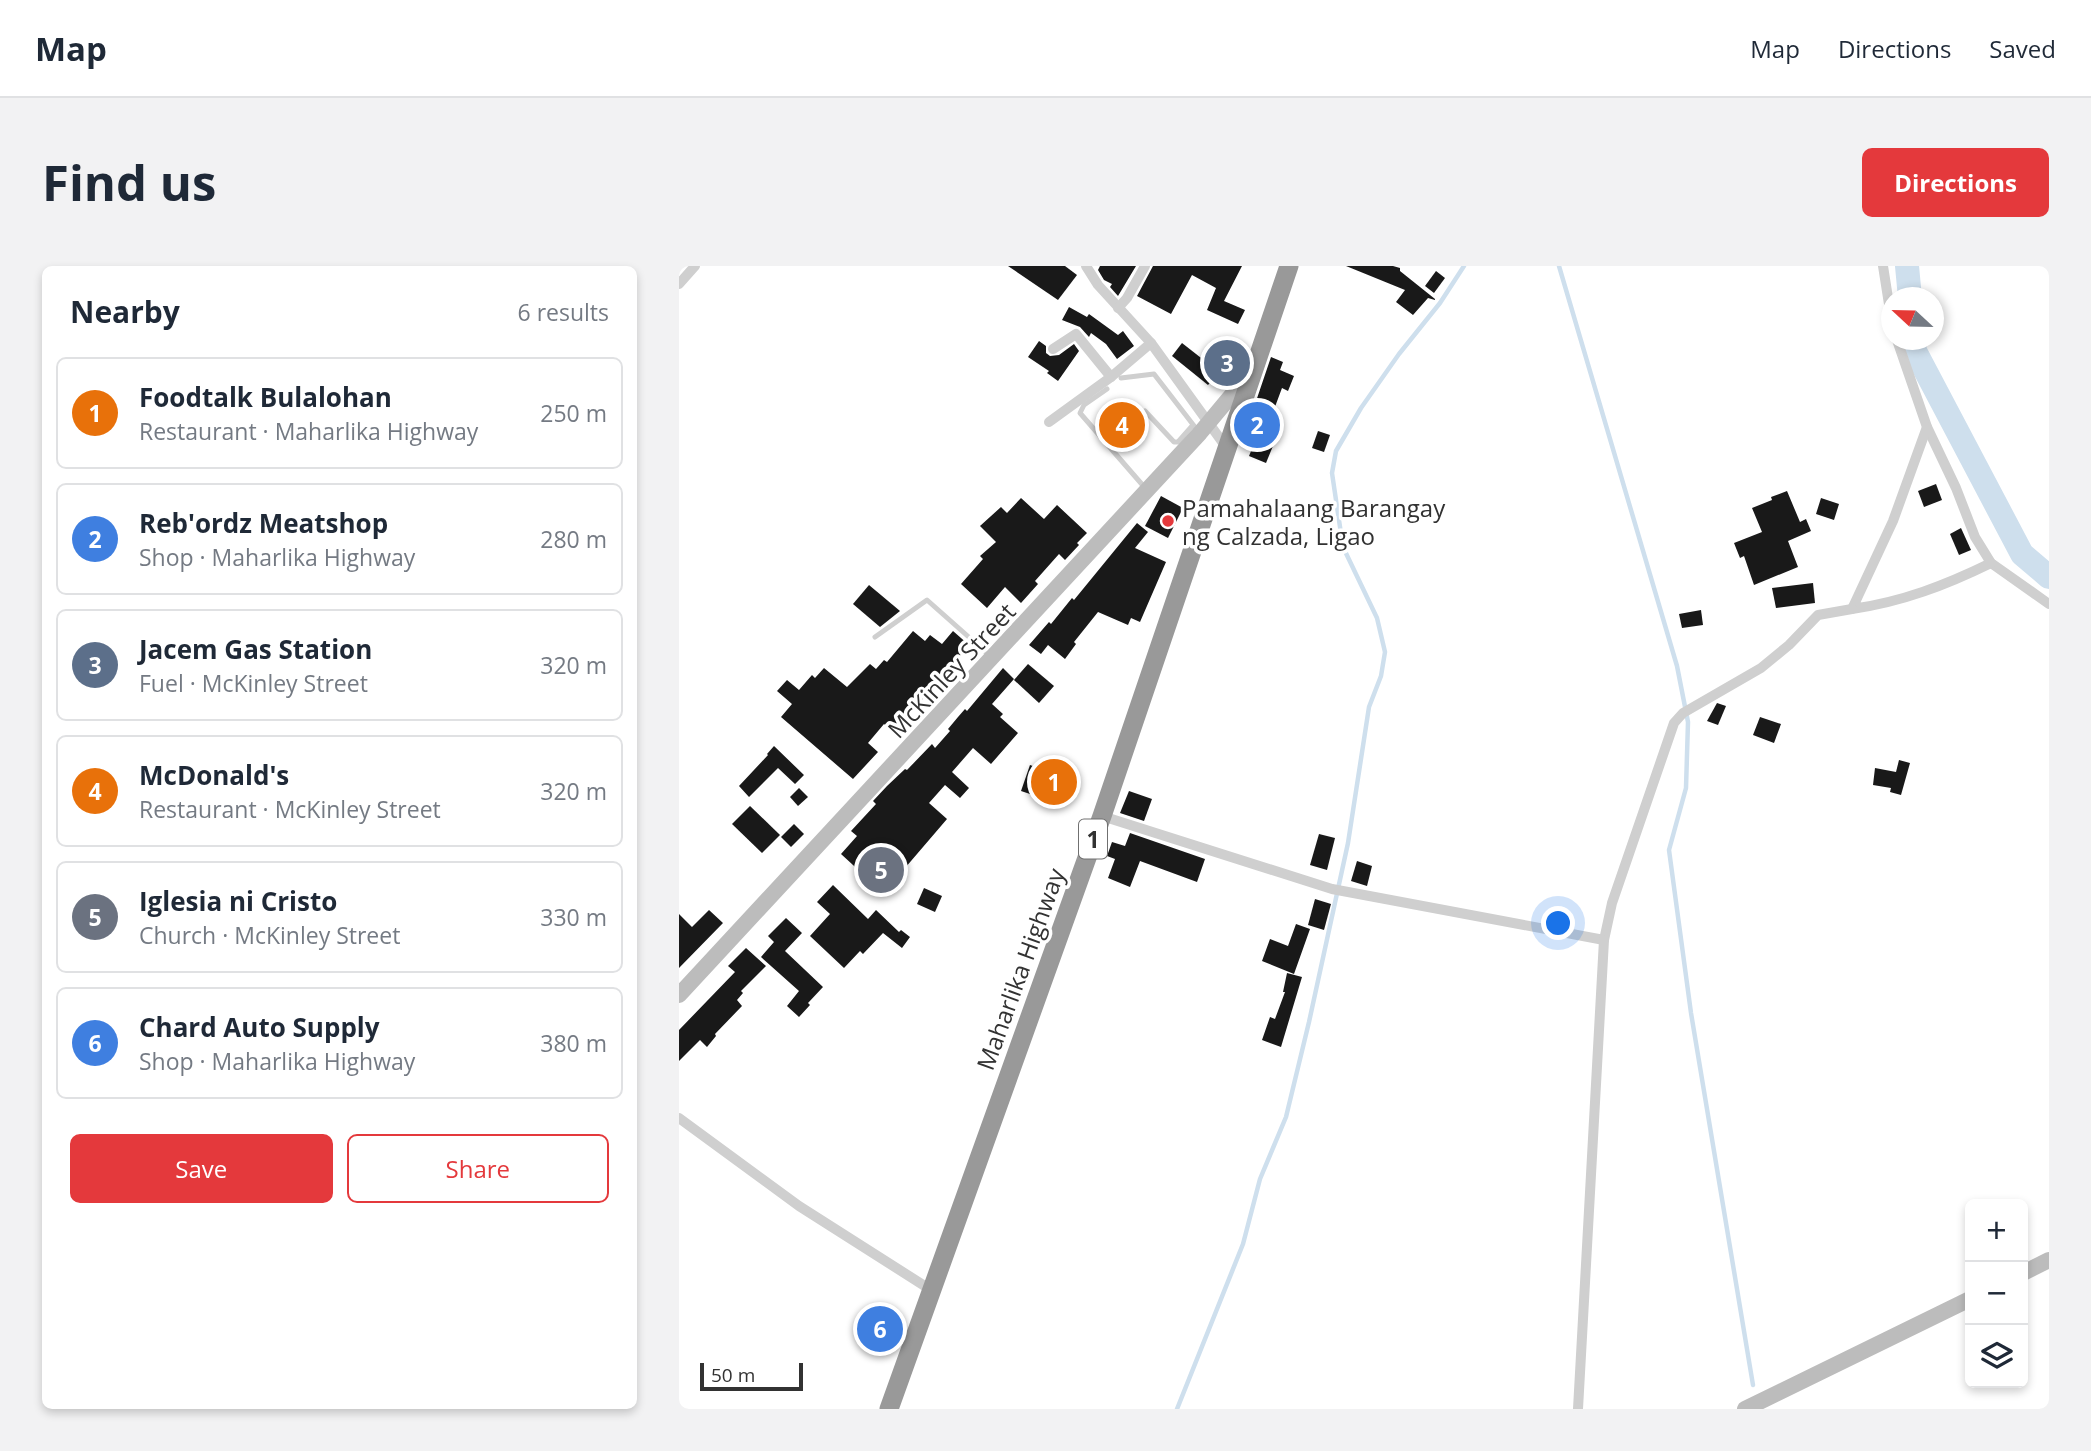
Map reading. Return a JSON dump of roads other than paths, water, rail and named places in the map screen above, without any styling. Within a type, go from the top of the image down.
[{"type":"highway","name":"Maharlika Highway","points":[[889,1409],[1102,816],[1289,266]]},
{"type":"main road","name":"McKinley Street","points":[[679,995],[993,658],[1252,372]]},
{"type":"main road","points":[[2028,1270],[2049,1260]]},
{"type":"main road","points":[[1745,1409],[1965,1301]]},
{"type":"street","points":[[679,284],[695,266]]},
{"type":"street","points":[[1086,266],[1098,285],[1151,343],[1201,427],[1226,447]]},
{"type":"street","points":[[1118,308],[1127,298],[1145,266]]},
{"type":"street","points":[[1883,266],[1887,287]]},
{"type":"street","points":[[1053,349],[1076,334],[1116,377]]},
{"type":"street","points":[[1049,422],[1116,377],[1151,343]]},
{"type":"street","points":[[1900,350],[1927,427],[1956,488],[1975,537],[1991,563],[2049,604]]},
{"type":"street","points":[[1852,609],[1893,521],[1927,427]]},
{"type":"street","points":[[1578,1409],[1604,940],[1612,903],[1674,723],[1683,713],[1761,668],[1789,645],[1818,615],[1889,604],[1945,585],[1991,563]]},
{"type":"street","points":[[1102,816],[1332,890],[1604,940]]},
{"type":"street","points":[[679,1118],[799,1206],[931,1290]]},
{"type":"lane","points":[[1116,377],[1154,374],[1201,427],[1174,442],[1145,411]]},
{"type":"lane","points":[[1107,389],[1084,405],[1080,413],[1147,490]]},
{"type":"lane","points":[[875,637],[927,600],[993,658]]},
{"type":"waterway","points":[[1177,1409],[1243,1244],[1260,1179],[1286,1117],[1348,843],[1369,707],[1381,676],[1385,652],[1377,618],[1343,547],[1332,473],[1336,451],[1361,408],[1399,354],[1440,303],[1464,266]]},
{"type":"waterway","points":[[1559,266],[1677,666],[1688,722],[1686,788],[1669,850],[1691,1013],[1753,1385]]},
{"type":"waterway","points":[[1907,266],[1909,287]]},
{"type":"waterway","points":[[1915,350],[2022,554],[2049,577]]},
{"type":"place","name":"Jacem Gas Station","points":[[1227,363]]},
{"type":"place","name":"McDonald's","points":[[1122,425]]},
{"type":"place","name":"Reb'ordz Meatshop","points":[[1257,425]]},
{"type":"place","name":"Pamahalaang Barangay ng Calzada, Ligao","points":[[1168,521]]},
{"type":"place","name":"Foodtalk Bulalohan","points":[[1054,782]]},
{"type":"place","name":"Iglesia ni Cristo","points":[[881,870]]},
{"type":"place","name":"Chard Auto Supply","points":[[880,1329]]}]
